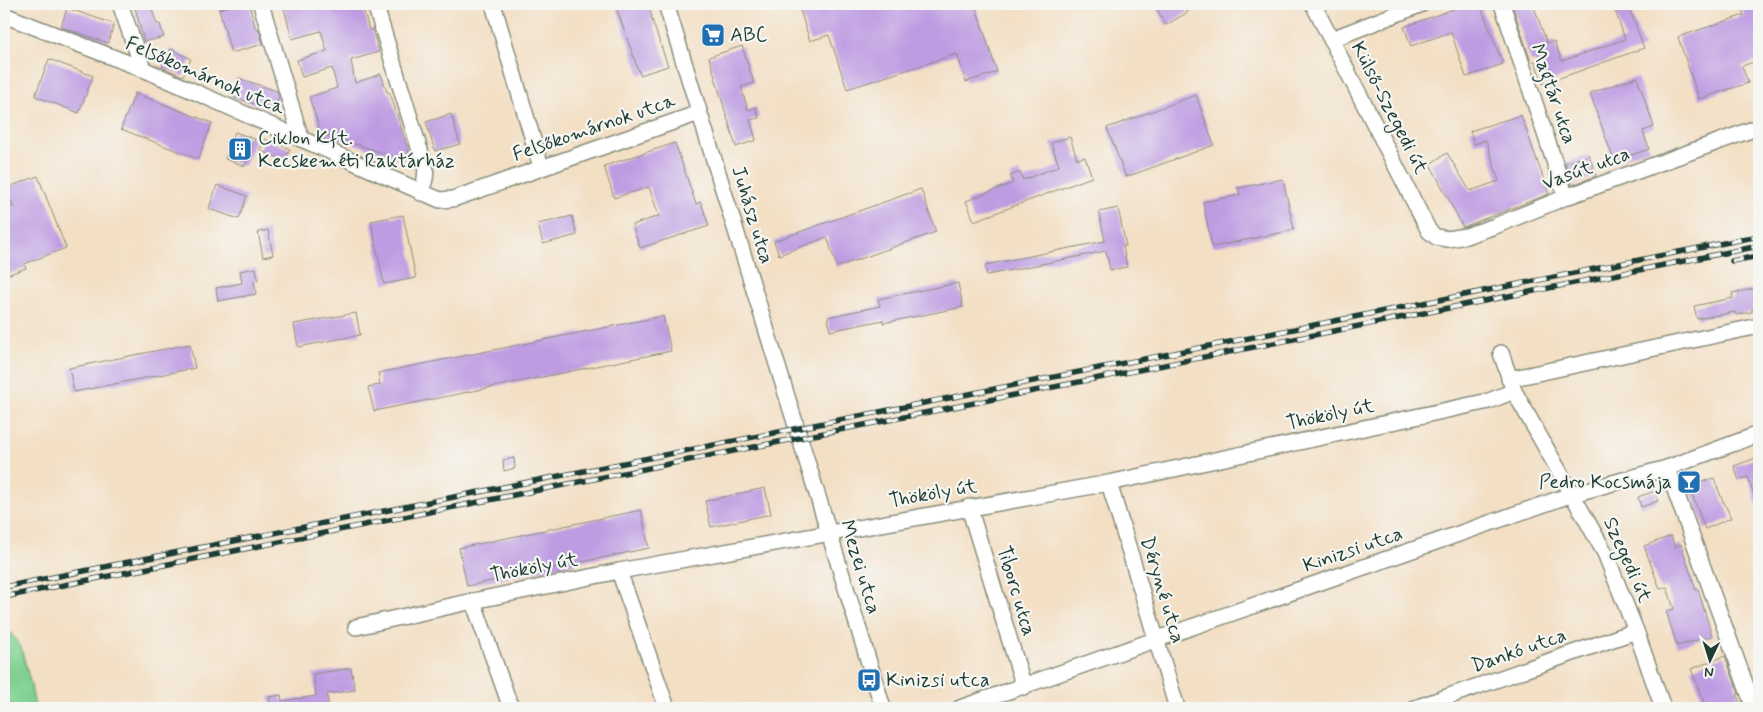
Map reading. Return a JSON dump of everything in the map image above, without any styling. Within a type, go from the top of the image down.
[{"type":"street","points":[[120,4],[143,70]]},
{"type":"street","points":[[261,4],[301,139]]},
{"type":"street","points":[[375,4],[426,170],[421,193]]},
{"type":"street","points":[[493,4],[541,167]]},
{"type":"street","name":"Juhász utca","points":[[666,4],[725,191],[799,438]]},
{"type":"street","name":"Külső-Szegedi út","points":[[1314,4],[1429,230]]},
{"type":"street","points":[[1332,39],[1422,4]]},
{"type":"street","name":"Magtár utca","points":[[1502,4],[1566,197]]},
{"type":"street","name":"Felsőkomárnok utca","points":[[4,15],[143,70],[440,200],[453,199],[699,113]]},
{"type":"street","name":"Vasút utca","points":[[1429,230],[1436,237],[1457,238],[1495,226],[1566,197],[1759,127]]},
{"type":"street","points":[[1512,385],[1759,326]]},
{"type":"street","name":"Szegedi út","points":[[1501,353],[1512,385],[1605,553],[1636,630],[1662,708]]},
{"type":"street","name":"Thököly út","points":[[356,627],[620,571],[1109,483],[1489,401],[1512,385]]},
{"type":"street","name":"Kinizsi utca","points":[[960,708],[1572,494],[1667,468],[1759,434]]},
{"type":"street","name":"Mezei utca","points":[[799,438],[883,708]]},
{"type":"street","points":[[1667,468],[1754,708]]},
{"type":"street","name":"Déryné utca","points":[[1109,483],[1177,708]]},
{"type":"street","name":"Tiborc utca","points":[[969,507],[1024,687]]},
{"type":"street","points":[[620,571],[668,708]]},
{"type":"street","points":[[473,601],[511,708]]},
{"type":"street","name":"Dankó utca","points":[[1415,708],[1636,630]]},
{"type":"green space","points":[[4,624],[21,647],[35,708],[4,708]]},
{"type":"building","points":[[134,4],[150,4],[164,37],[144,42]]},
{"type":"building","points":[[238,4],[249,4],[256,30],[259,29],[263,44],[231,53],[219,9]]},
{"type":"building","points":[[283,4],[362,4],[369,30],[372,29],[379,52],[351,60],[355,83],[381,74],[387,92],[390,93],[410,155],[398,158],[321,133],[309,97],[337,88],[332,68],[302,77],[297,60],[327,51],[321,31],[292,39]]},
{"type":"building","points":[[615,4],[648,4],[668,66],[640,75]]},
{"type":"building","points":[[798,4],[975,4],[997,72],[966,82],[957,54],[847,89],[829,35],[810,41]]},
{"type":"building","points":[[1154,4],[1183,4],[1188,12],[1166,25]]},
{"type":"building","points":[[1467,4],[1480,4],[1503,64],[1466,77],[1451,32],[1411,46],[1404,27]]},
{"type":"building","points":[[1512,4],[1533,4],[1547,43],[1554,41],[1562,61],[1625,39],[1613,4],[1628,4],[1644,48],[1543,84],[1535,61],[1531,62]]},
{"type":"building","points":[[1740,4],[1759,4],[1759,60],[1742,66],[1748,83],[1699,99],[1678,37],[1744,15]]},
{"type":"building","points":[[67,8],[114,24],[108,43],[61,27]]},
{"type":"building","points":[[742,46],[754,83],[741,87],[748,110],[756,107],[759,118],[750,120],[756,140],[736,147],[709,57]]},
{"type":"building","points":[[171,49],[191,59],[183,76],[162,67]]},
{"type":"building","points":[[49,59],[93,76],[79,113],[35,96]]},
{"type":"building","points":[[1637,77],[1654,127],[1643,131],[1649,149],[1614,161],[1590,93]]},
{"type":"building","points":[[238,78],[277,91],[279,96],[274,110],[232,97]]},
{"type":"building","points":[[135,93],[212,123],[198,159],[121,129]]},
{"type":"building","points":[[1196,95],[1214,145],[1126,177],[1107,128]]},
{"type":"building","points":[[451,114],[460,144],[435,151],[426,122]]},
{"type":"building","points":[[1521,115],[1549,194],[1463,227],[1430,164],[1447,153],[1470,191],[1499,181],[1486,140],[1474,144],[1470,131]]},
{"type":"building","name":"Ciklon Kft. Kecskeméti Raktárház","points":[[235,132],[255,139],[245,166],[225,159]]},
{"type":"building","points":[[1070,137],[1077,159],[1085,157],[1092,177],[974,221],[966,201],[1013,183],[1010,176],[1020,172],[1023,180],[1059,166],[1051,143]]},
{"type":"building","points":[[264,139],[290,149],[285,160],[260,151]]},
{"type":"building","points":[[675,143],[696,204],[701,202],[709,226],[640,248],[632,225],[659,216],[649,187],[614,198],[604,166]]},
{"type":"building","points":[[1589,155],[1596,176],[1572,185],[1565,163]]},
{"type":"building","points":[[38,176],[66,248],[24,264],[26,268],[4,276],[4,210],[13,207],[6,188]]},
{"type":"building","points":[[1283,179],[1294,230],[1212,247],[1203,202],[1240,195],[1238,188]]},
{"type":"building","points":[[217,185],[247,196],[239,219],[209,209]]},
{"type":"building","points":[[921,189],[936,232],[837,267],[827,237],[779,255],[774,241]]},
{"type":"building","points":[[1118,208],[1126,246],[1123,246],[1127,267],[1110,270],[1106,251],[987,275],[985,265],[1105,241],[1099,212]]},
{"type":"building","points":[[403,215],[416,278],[384,284],[371,221]]},
{"type":"building","points":[[572,216],[577,235],[543,244],[538,224]]},
{"type":"building","points":[[268,230],[273,255],[263,257],[258,232]]},
{"type":"building","points":[[256,268],[258,280],[254,281],[256,294],[218,301],[216,288],[242,283],[240,271]]},
{"type":"building","points":[[958,283],[963,307],[883,323],[883,320],[830,331],[828,317],[880,306],[878,299]]},
{"type":"building","points":[[1759,288],[1759,308],[1752,309],[1752,312],[1736,315],[1735,312],[1697,319],[1694,306],[1733,298],[1732,293]]},
{"type":"building","points":[[356,313],[360,335],[298,347],[294,324]]},
{"type":"building","points":[[663,316],[671,351],[374,411],[368,387],[380,385],[378,373]]},
{"type":"building","points":[[190,344],[195,368],[74,392],[69,368]]},
{"type":"building","points":[[1759,457],[1759,506],[1757,506],[1748,477],[1739,480],[1734,466]]},
{"type":"building","points":[[514,458],[515,468],[504,471],[503,460]]},
{"type":"building","points":[[1714,478],[1731,518],[1705,529],[1689,486]]},
{"type":"building","points":[[765,488],[771,514],[711,527],[705,501]]},
{"type":"building","points":[[1655,491],[1658,501],[1641,507],[1638,497]]},
{"type":"building","points":[[641,510],[649,548],[467,586],[459,548]]},
{"type":"building","points":[[1671,536],[1675,547],[1681,544],[1696,590],[1698,589],[1712,636],[1677,646],[1666,611],[1674,609],[1667,587],[1660,589],[1644,546]]},
{"type":"building","points":[[1725,656],[1742,708],[1706,708],[1691,669]]},
{"type":"building","points":[[351,668],[355,690],[327,694],[329,708],[271,708],[269,697],[281,695],[282,701],[316,696],[313,674]]},
{"type":"railway","points":[[4,587],[1759,236]]},
{"type":"railway","points":[[4,597],[1759,246]]},
{"type":"railway","points":[[1732,261],[1759,256]]},
{"type":"place","name":"ABC","points":[[713,35]]},
{"type":"place","name":"Ciklon Kft. Kecskeméti Raktárház","points":[[240,149]]},
{"type":"place","name":"Pedro Kocsmája","points":[[1689,482]]},
{"type":"place","name":"Kinizsi utca","points":[[869,680]]}]
